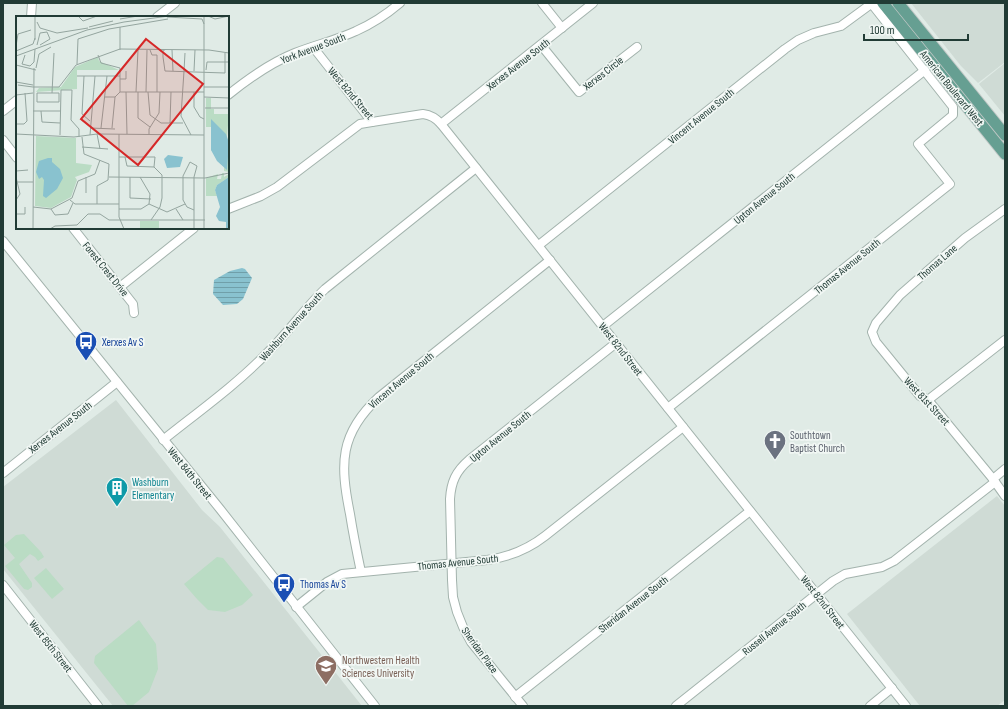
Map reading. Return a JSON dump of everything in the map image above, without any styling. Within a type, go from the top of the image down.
[{"type":"main road","name":"American Boulevard West","points":[[883,3],[1005,154]]},
{"type":"main road","name":"American Boulevard West","points":[[898,3],[1005,135]]},
{"type":"main road","points":[[969,109],[978,102]]},
{"type":"street","points":[[32,3],[32,16]]},
{"type":"street","points":[[158,16],[174,3]]},
{"type":"street","name":"York Avenue South","points":[[229,94],[261,70],[296,53],[356,32],[400,3]]},
{"type":"street","points":[[542,3],[562,28]]},
{"type":"street","name":"Xerxes Avenue South","points":[[441,124],[594,3]]},
{"type":"street","points":[[871,3],[924,70]]},
{"type":"street","name":"Vincent Avenue South","points":[[539,245],[785,49],[798,40],[814,33],[841,26],[871,3]]},
{"type":"street","name":"Xerxes Circle","points":[[541,45],[579,92],[637,47]]},
{"type":"street","name":"West 82nd Street","points":[[313,47],[372,122],[423,114],[430,115],[437,119],[906,706]]},
{"type":"street","name":"Thomas Avenue South","points":[[668,408],[950,184],[918,144],[953,115],[953,107],[924,70]]},
{"type":"street","name":"Upton Avenue South","points":[[603,326],[924,70]]},
{"type":"street","points":[[3,111],[16,101]]},
{"type":"street","points":[[229,209],[261,196],[277,187],[360,124],[372,122]]},
{"type":"street","points":[[3,140],[16,157]]},
{"type":"street","name":"Washburn Avenue South","points":[[163,440],[253,367],[268,353],[310,304],[325,289],[476,168]]},
{"type":"street","name":"Thomas Lane","points":[[876,323],[900,295],[965,238],[1005,208]]},
{"type":"street","name":"Forest Crest Drive","points":[[74,229],[133,304],[134,312]]},
{"type":"street","points":[[120,287],[193,229]]},
{"type":"street","name":"West 84th Street","points":[[3,241],[220,509],[375,706]]},
{"type":"street","name":"Vincent Avenue South","points":[[361,572],[344,487],[343,470],[344,453],[356,422],[366,408],[379,396],[550,260]]},
{"type":"street","name":"West 81st Street","points":[[876,323],[872,332],[876,342],[920,396],[928,400],[994,480],[1005,496]]},
{"type":"street","points":[[928,400],[1005,340]]},
{"type":"street","name":"Upton Avenue South","points":[[452,563],[450,493],[454,478],[461,468],[616,343]]},
{"type":"street","name":"Xerxes Avenue South","points":[[3,473],[117,382]]},
{"type":"street","name":"Thomas Avenue South","points":[[296,606],[334,577],[342,574],[502,558],[532,546],[683,426]]},
{"type":"street","name":"Russell Avenue South","points":[[676,706],[833,581],[845,574],[882,567],[894,561],[994,480],[1005,469]]},
{"type":"street","name":"Sheridan Avenue South","points":[[515,697],[750,510]]},
{"type":"street","name":"Sheridan Place","points":[[452,563],[453,597],[463,628],[471,642],[523,706]]},
{"type":"street","name":"West 85th Street","points":[[3,585],[98,706]]},
{"type":"street","points":[[870,706],[892,688]]},
{"type":"shaded area","points":[[911,3],[1005,3],[1005,62],[978,83],[961,66]]},
{"type":"shaded area","points":[[1005,63],[1005,116],[979,84]]},
{"type":"shaded area","points":[[116,400],[202,510],[220,527],[362,706],[113,706],[3,569],[3,487]]},
{"type":"shaded area","points":[[997,496],[1005,506],[1005,700],[997,706],[920,706],[847,614]]},
{"type":"green space","points":[[24,534],[44,557],[38,561],[30,554],[19,564],[32,583],[32,587],[28,590],[24,589],[5,566],[15,558],[4,545],[16,535]]},
{"type":"green space","points":[[217,557],[223,558],[253,595],[242,605],[225,612],[208,610],[184,584]]},
{"type":"green space","points":[[46,568],[64,589],[52,599],[34,578]]},
{"type":"green space","points":[[139,620],[156,644],[158,669],[149,692],[132,706],[128,706],[94,663],[95,656]]},
{"type":"water","points":[[242,268],[245,269],[252,278],[243,299],[237,304],[223,305],[213,294],[214,280],[230,271]]},
{"type":"place","name":"Xerxes Av S","points":[[86,362]]},
{"type":"place","name":"Southtown Baptist Church","points":[[775,460]]},
{"type":"place","name":"Washburn Elementary","points":[[117,508]]},
{"type":"place","name":"Thomas Av S","points":[[284,604]]},
{"type":"place","name":"Northwestern Health Sciences University","points":[[326,686]]}]
